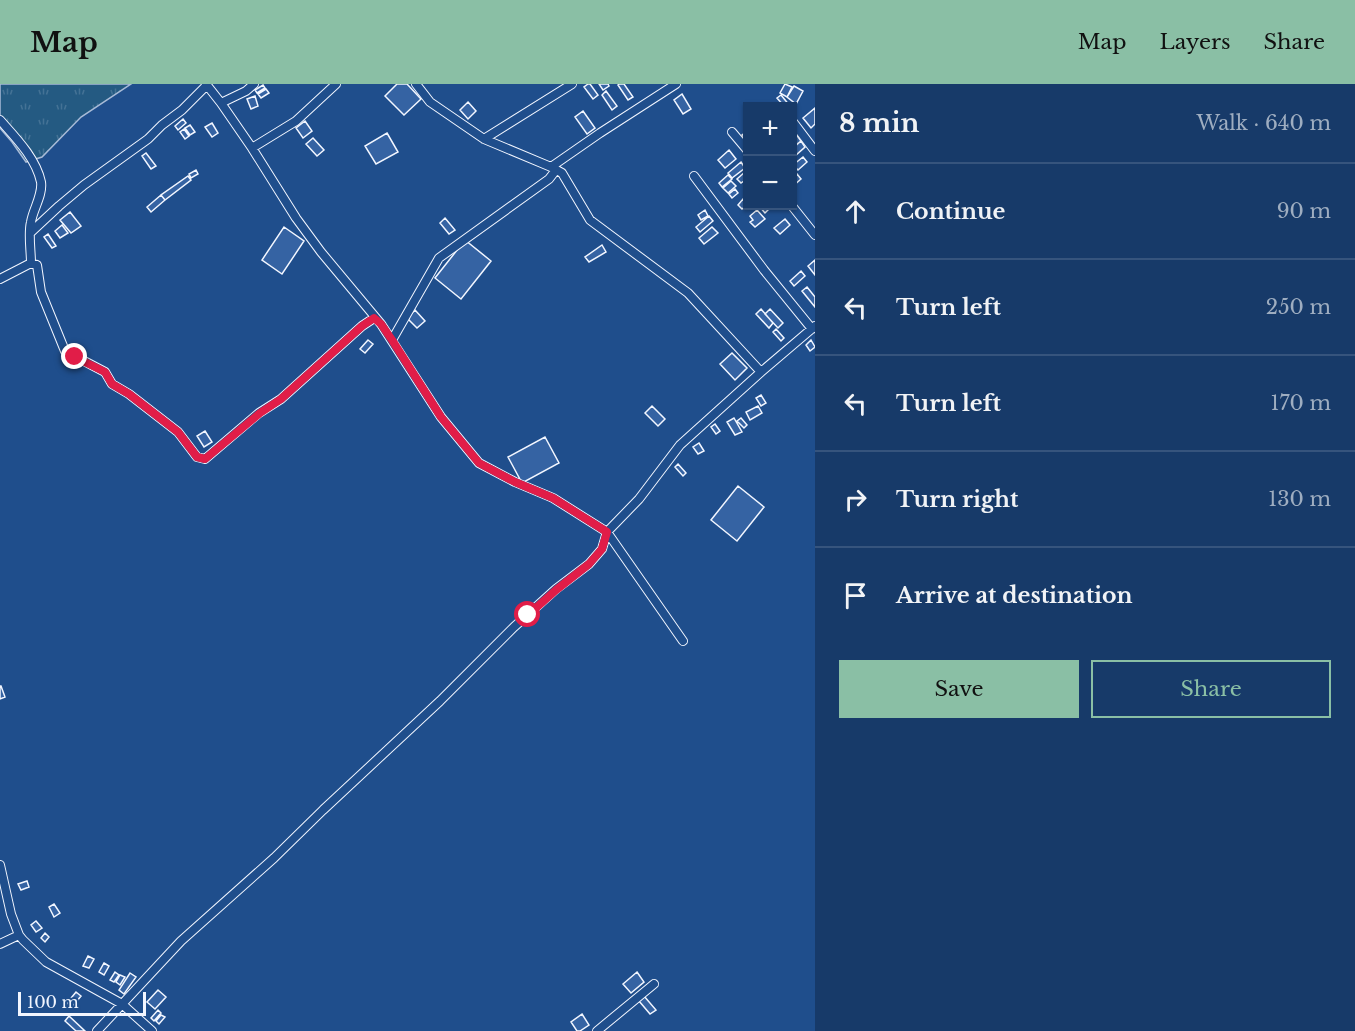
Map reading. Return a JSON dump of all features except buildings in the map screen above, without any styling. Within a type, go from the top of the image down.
[{"type":"street","points":[[221,103],[246,91],[254,84]]},
{"type":"street","points":[[252,148],[296,121],[336,84]]},
{"type":"street","points":[[416,84],[430,102],[484,139],[562,173],[590,220],[688,293],[761,372]]},
{"type":"street","points":[[484,139],[572,84]]},
{"type":"street","points":[[392,340],[439,258],[549,179],[554,168],[600,133],[676,84]]},
{"type":"street","points":[[30,233],[84,185],[148,139],[162,124],[182,110],[206,85],[252,148],[296,218],[381,324],[441,417],[479,463],[553,498],[607,532],[683,641]]},
{"type":"street","points":[[0,120],[35,165],[41,183],[30,223],[31,263]]},
{"type":"street","points":[[797,127],[815,151]]},
{"type":"street","points":[[732,132],[743,146]]},
{"type":"street","points":[[97,1031],[181,941],[274,858],[440,701],[514,627],[589,564],[602,549],[607,532],[639,499],[680,445],[813,328],[764,270],[694,176]]},
{"type":"street","points":[[795,210],[815,235]]},
{"type":"street","points":[[0,279],[31,263],[37,265],[41,292],[65,351],[105,372],[112,384],[129,394],[178,432],[197,457],[205,459],[260,413],[281,399],[362,326],[374,318]]},
{"type":"street","points":[[0,865],[11,914],[19,936],[46,962],[122,1004],[152,1031]]},
{"type":"street","points":[[0,944],[19,936]]},
{"type":"street","points":[[597,1031],[654,984]]},
{"type":"green space","points":[[0,84],[131,84],[81,117],[42,157],[26,162],[0,128]]},
{"type":"route","points":[[75,357],[105,372],[112,384],[129,394],[178,432],[197,457],[205,459],[260,413],[281,399],[362,326],[374,318],[392,340],[441,417],[479,463],[553,498],[607,532],[602,549],[589,564],[528,615]]}]
